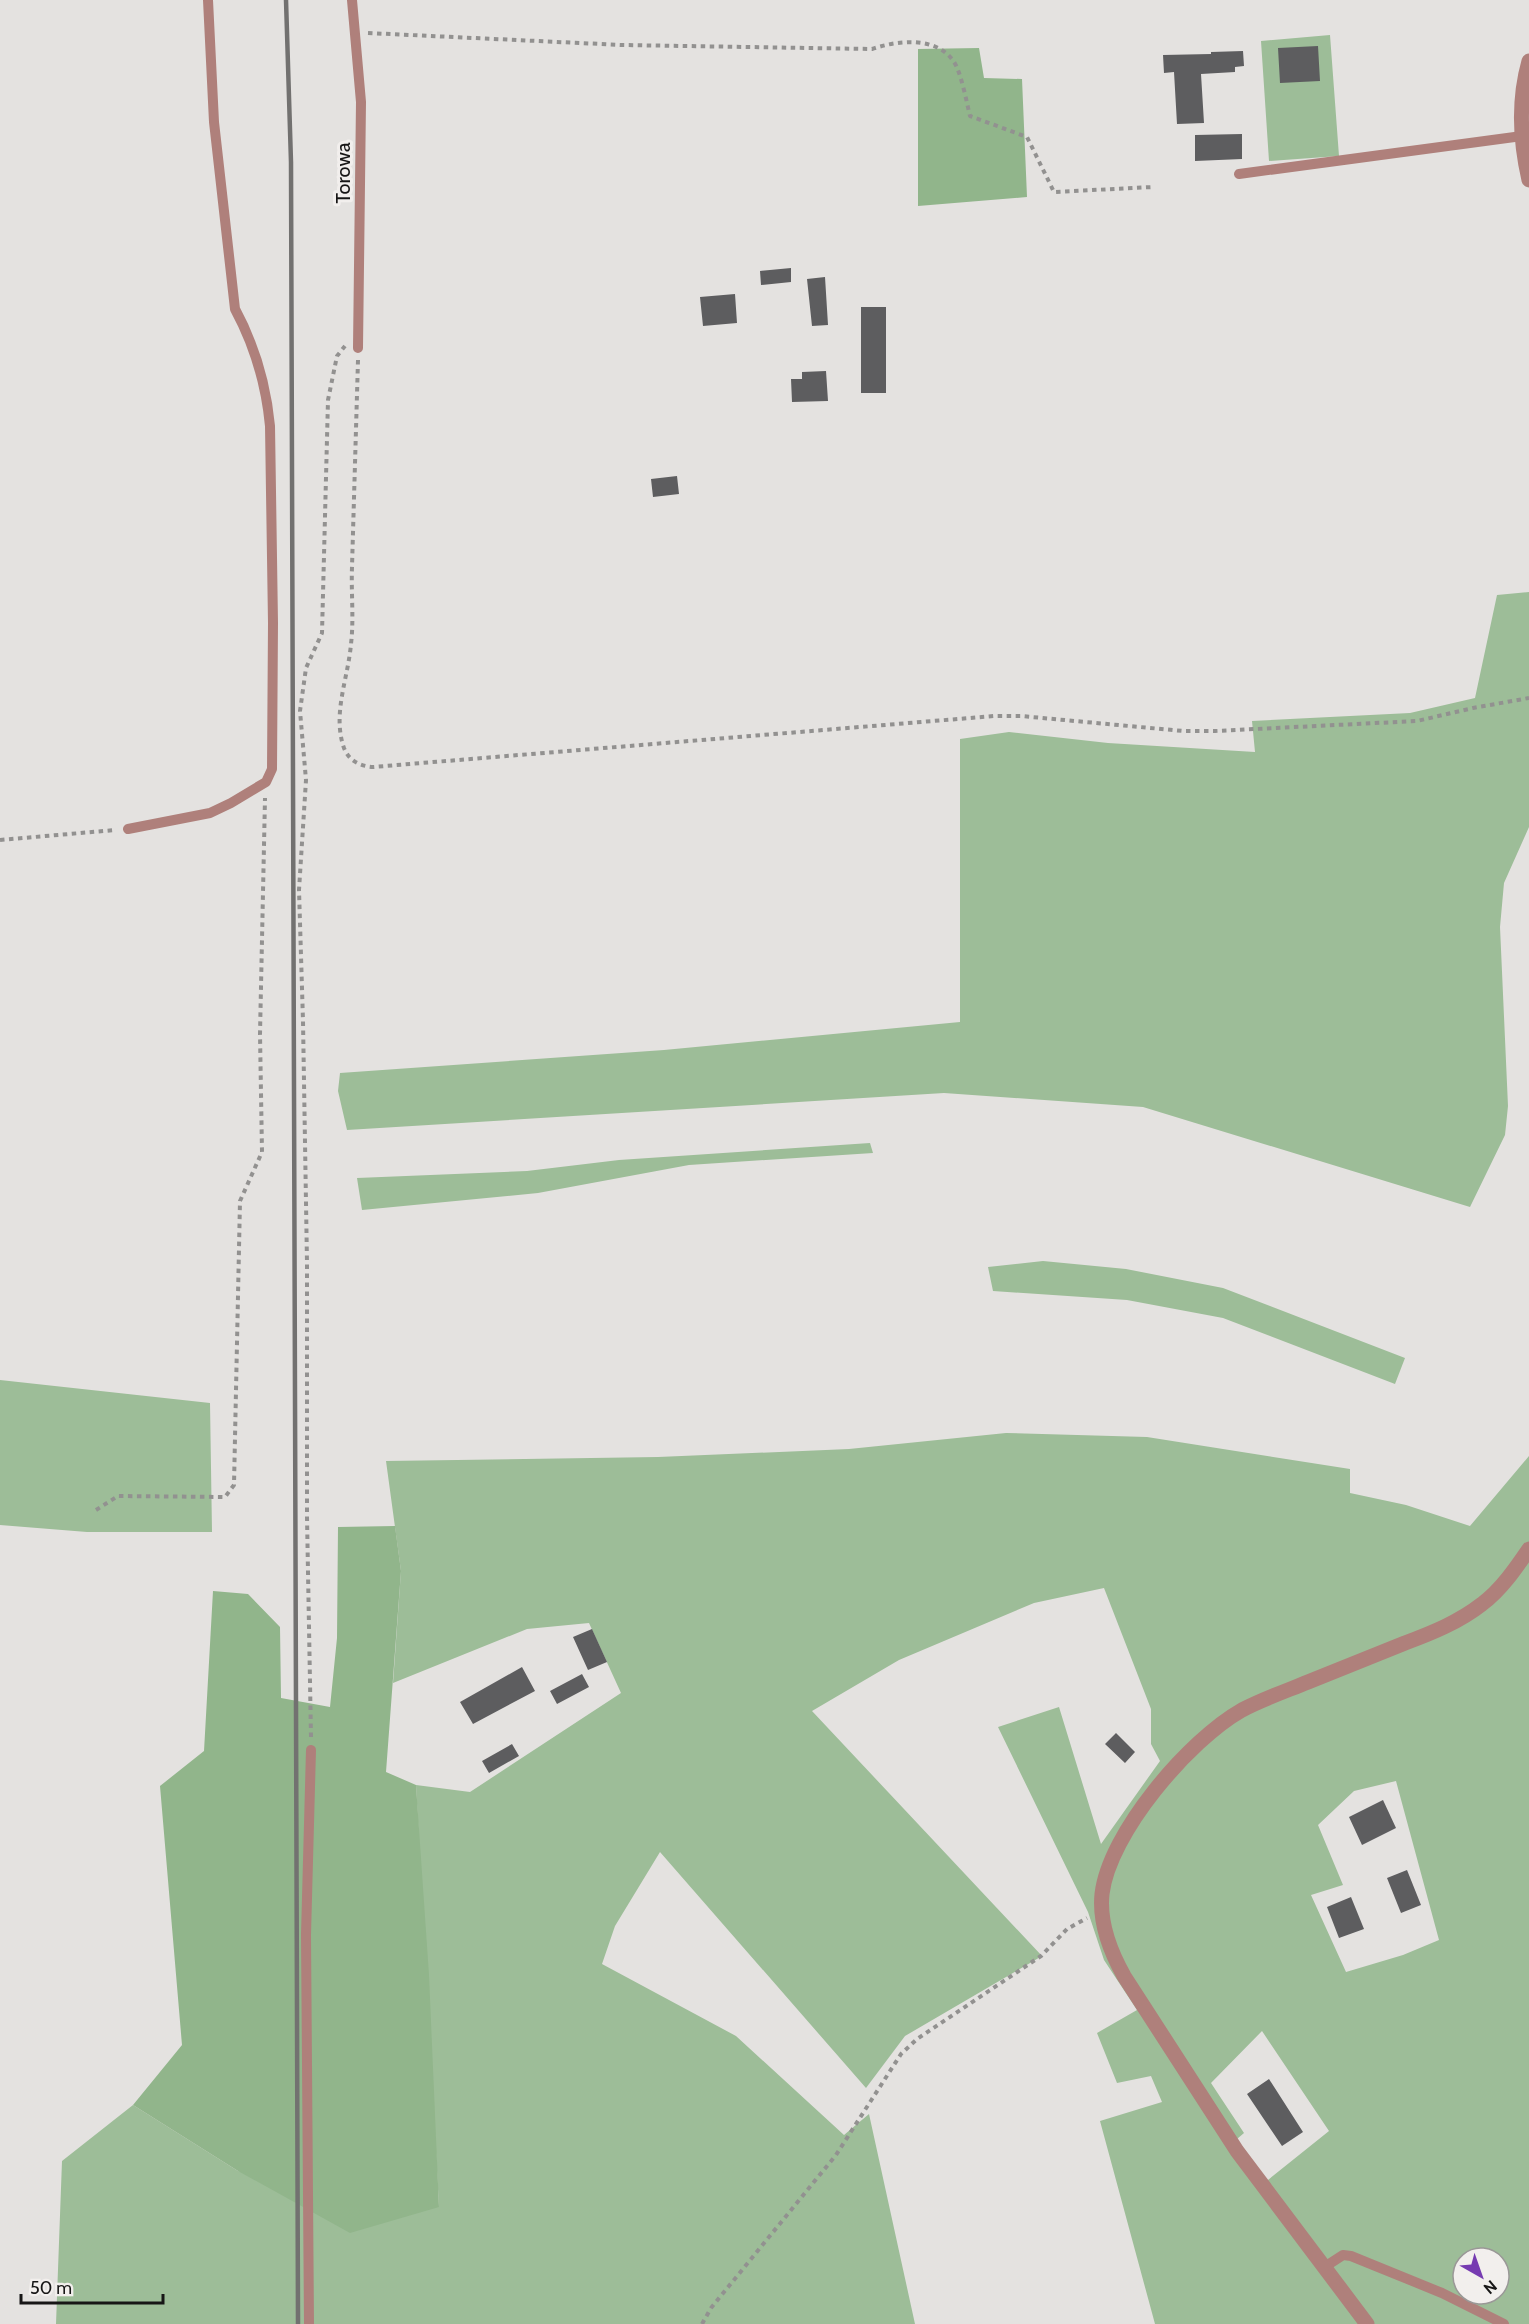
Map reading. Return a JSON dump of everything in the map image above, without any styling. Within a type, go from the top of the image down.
[{"type":"street","points":[[1529,61],[1521,110],[1522,136],[1529,180]]},
{"type":"street","points":[[1366,2324],[1237,2151],[1124,1976],[1110,1948],[1102,1915],[1102,1893],[1107,1871],[1124,1835],[1168,1776],[1218,1726],[1261,1701],[1449,1624],[1482,1604],[1496,1591],[1529,1549]]},
{"type":"lane","points":[[128,829],[210,813],[231,803],[266,782],[272,769],[274,751],[271,715],[273,623],[270,426],[261,371],[247,332],[235,309],[214,122],[208,0]]},
{"type":"lane","name":"Torowa","points":[[352,0],[361,102],[358,348]]},
{"type":"lane","points":[[1239,174],[1522,136]]},
{"type":"lane","points":[[309,2324],[306,1935],[311,1750]]},
{"type":"lane","points":[[1323,2268],[1343,2255],[1351,2256],[1432,2289],[1504,2324]]},
{"type":"path","points":[[355,33],[622,45],[872,49],[893,42],[936,45],[955,62],[970,116],[1027,138],[1054,192],[1153,187]]},
{"type":"path","points":[[311,1750],[307,1517],[307,1263],[299,890],[306,780],[300,711],[306,668],[322,633],[328,400],[337,356],[358,330]]},
{"type":"path","points":[[358,348],[351,591],[352,643],[341,698],[340,717],[345,750],[350,759],[362,766],[994,716],[1021,716],[1183,731],[1417,721],[1529,698]]},
{"type":"path","points":[[96,1510],[118,1496],[225,1497],[234,1485],[240,1201],[262,1152],[260,1034],[266,782]]},
{"type":"path","points":[[0,840],[128,829]]},
{"type":"path","points":[[702,2324],[711,2308],[836,2155],[901,2054],[917,2039],[1041,1956],[1067,1929],[1082,1920],[1102,1915]]},
{"type":"green space","points":[[1330,35],[1339,156],[1269,161],[1261,41]]},
{"type":"green space","points":[[979,48],[984,78],[1022,79],[1027,197],[918,206],[918,49]]},
{"type":"green space","points":[[1529,592],[1529,827],[1504,883],[1500,927],[1508,1106],[1505,1135],[1470,1207],[1143,1107],[944,1093],[347,1130],[338,1091],[340,1073],[664,1050],[960,1022],[960,739],[1009,732],[1108,743],[1255,752],[1252,721],[1410,713],[1475,698],[1497,595]]},
{"type":"green space","points":[[870,1143],[873,1153],[689,1165],[538,1193],[362,1210],[357,1178],[527,1171],[619,1160]]},
{"type":"green space","points":[[1043,1261],[1126,1269],[1223,1288],[1405,1358],[1395,1384],[1223,1318],[1127,1300],[993,1291],[988,1267]]},
{"type":"green space","points":[[0,1380],[210,1403],[212,1532],[87,1532],[0,1525]]},
{"type":"green space","points":[[1006,1433],[1147,1437],[1350,1469],[1350,1493],[1406,1505],[1470,1526],[1529,1456],[1529,2324],[1155,2324],[1100,2121],[1162,2102],[1151,2076],[1117,2083],[1097,2033],[1137,2010],[1104,1960],[1088,1912],[998,1727],[1059,1707],[1101,1844],[1160,1761],[1151,1744],[1151,1709],[1104,1588],[1034,1603],[899,1660],[812,1711],[1042,1956],[905,2036],[866,2088],[660,1852],[615,1926],[602,1964],[736,2036],[844,2135],[869,2114],[915,2324],[56,2324],[62,2161],[133,2105],[238,2171],[439,2207],[416,1785],[470,1792],[621,1693],[589,1623],[527,1629],[393,1683],[401,1571],[386,1461],[658,1457],[849,1449]],"holes":[[[1396,1781],[1439,1940],[1403,1955],[1346,1972],[1311,1895],[1343,1885],[1318,1825],[1354,1791]],[[1262,2031],[1329,2131],[1258,2188],[1230,2145],[1244,2133],[1211,2083]]]},
{"type":"green space","points":[[395,1526],[401,1571],[386,1772],[416,1785],[429,1975],[439,2207],[350,2233],[238,2171],[133,2105],[182,2045],[160,1786],[204,1751],[213,1591],[248,1594],[280,1627],[281,1698],[330,1707],[337,1638],[338,1527]]},
{"type":"building","points":[[1318,46],[1320,81],[1280,83],[1278,48]]},
{"type":"building","points":[[1243,51],[1244,66],[1235,67],[1235,72],[1201,74],[1204,123],[1177,124],[1174,72],[1164,73],[1163,55]]},
{"type":"building","points":[[1242,134],[1242,159],[1195,161],[1195,135]]},
{"type":"building","points":[[791,268],[791,282],[761,285],[760,271]]},
{"type":"building","points":[[825,277],[828,325],[812,326],[807,279]]},
{"type":"building","points":[[735,294],[737,323],[703,326],[700,297]]},
{"type":"building","points":[[861,307],[886,307],[886,393],[861,393]]},
{"type":"building","points":[[826,371],[828,401],[792,402],[791,379],[802,379],[802,372]]},
{"type":"building","points":[[677,476],[679,494],[653,497],[651,479]]},
{"type":"building","points":[[592,1629],[607,1662],[588,1670],[573,1637]]},
{"type":"building","points":[[522,1667],[535,1691],[473,1724],[460,1702]]},
{"type":"building","points":[[582,1674],[589,1687],[557,1704],[550,1691]]},
{"type":"building","points":[[1116,1733],[1135,1752],[1125,1763],[1105,1744]]},
{"type":"building","points":[[512,1744],[519,1756],[489,1773],[482,1761]]},
{"type":"building","points":[[1383,1800],[1396,1828],[1362,1845],[1349,1817]]},
{"type":"building","points":[[1407,1870],[1421,1905],[1401,1913],[1387,1878]]},
{"type":"building","points":[[1351,1897],[1364,1929],[1339,1938],[1327,1907]]},
{"type":"building","points":[[1269,2079],[1303,2132],[1282,2146],[1247,2094]]},
{"type":"railway","points":[[286,0],[291,162],[298,2324]]}]
